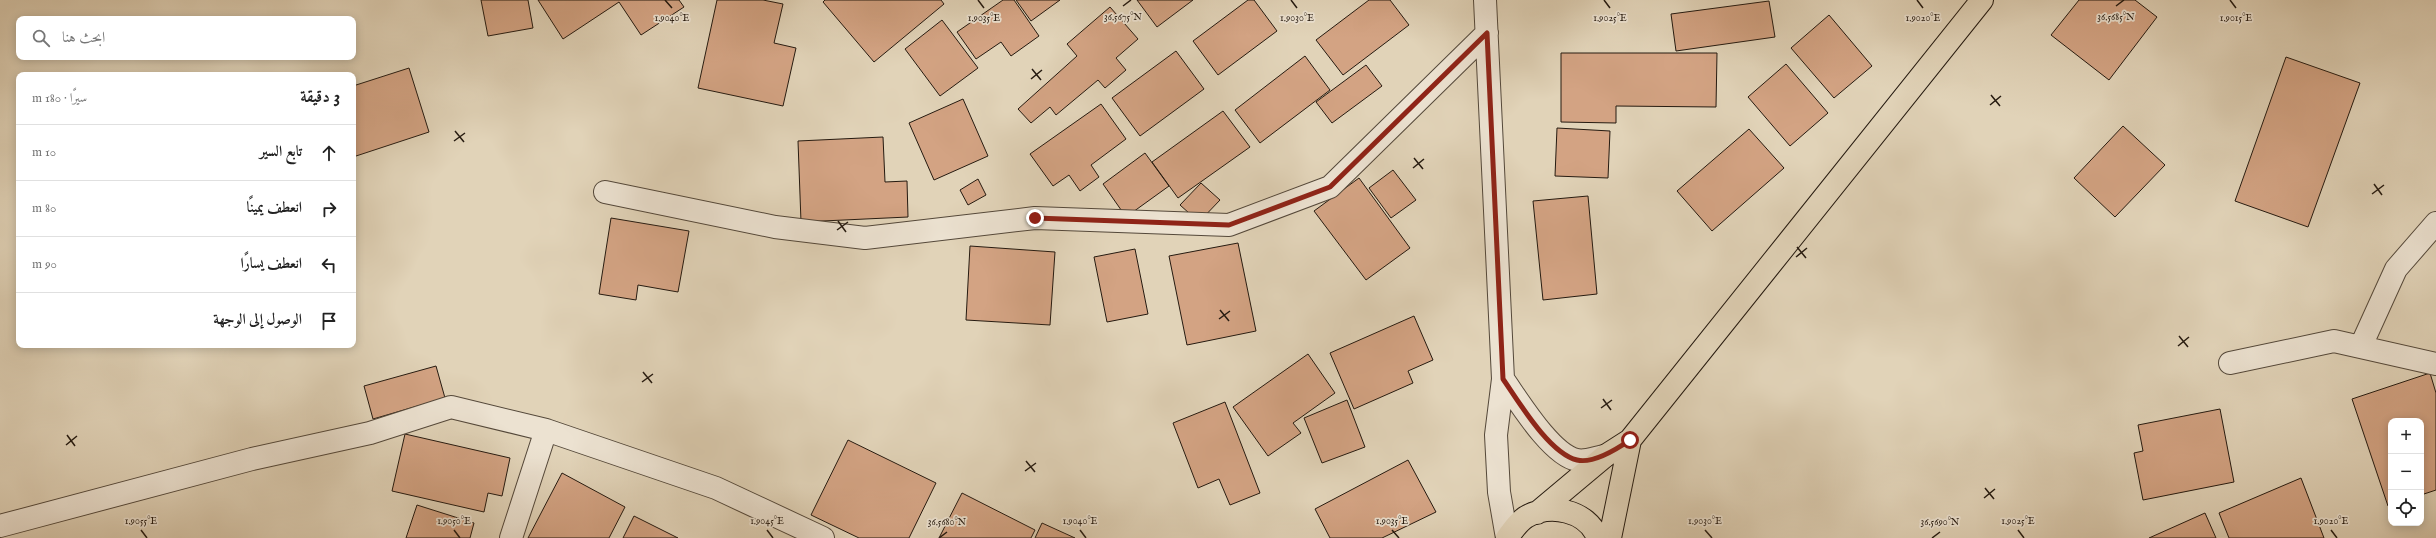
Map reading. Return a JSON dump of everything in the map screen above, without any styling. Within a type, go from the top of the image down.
[{"type":"main road","points":[[1507,538],[1518,524],[1537,513],[1605,456],[1630,440],[1982,0]]},
{"type":"main road","points":[[1610,538],[1630,440]]},
{"type":"main road","points":[[1537,513],[1560,510],[1576,515],[1586,522],[1598,538]]},
{"type":"street","points":[[1485,0],[1503,379],[1496,435],[1498,492],[1507,538]]},
{"type":"street","points":[[605,192],[775,227],[865,238],[1035,218],[1229,225],[1330,187],[1487,33]]},
{"type":"street","points":[[2361,346],[2396,270],[2436,223]]},
{"type":"street","points":[[2230,363],[2334,341],[2436,364]]},
{"type":"street","points":[[1503,379],[1533,422],[1553,446],[1577,460],[1605,456]]},
{"type":"street","points":[[0,526],[252,459],[370,433],[451,407],[546,430],[716,488],[824,538]]},
{"type":"street","points":[[511,538],[546,430]]},
{"type":"building","points":[[481,0],[528,0],[533,28],[488,36]]},
{"type":"building","points":[[538,0],[679,0],[684,7],[641,35],[619,2],[563,39]]},
{"type":"building","points":[[717,0],[763,0],[783,4],[774,43],[796,48],[783,106],[698,88]]},
{"type":"building","points":[[825,0],[941,0],[944,4],[874,62],[823,2]]},
{"type":"building","points":[[1003,0],[1014,0],[1039,36],[1011,56],[1001,42],[976,59],[957,32]]},
{"type":"building","points":[[1016,0],[1060,0],[1031,21]]},
{"type":"building","points":[[1137,0],[1193,0],[1157,27]]},
{"type":"building","points":[[1248,0],[1254,0],[1277,31],[1218,75],[1193,41]]},
{"type":"building","points":[[1369,0],[1390,0],[1409,25],[1343,75],[1316,40]]},
{"type":"building","points":[[2079,0],[2135,0],[2157,17],[2109,80],[2051,35]]},
{"type":"building","points":[[1769,1],[1775,37],[1676,51],[1671,14]]},
{"type":"building","points":[[1110,7],[1138,39],[1116,58],[1126,70],[1105,88],[1098,80],[1056,115],[1050,107],[1031,123],[1018,109],[1077,56],[1067,44]]},
{"type":"building","points":[[1829,15],[1872,66],[1834,98],[1791,48]]},
{"type":"building","points":[[942,20],[978,68],[940,96],[905,49]]},
{"type":"building","points":[[1176,51],[1204,89],[1140,136],[1112,98]]},
{"type":"building","points":[[1561,53],[1717,53],[1716,107],[1616,106],[1616,123],[1561,122]]},
{"type":"building","points":[[1305,56],[1330,90],[1260,143],[1235,110]]},
{"type":"building","points":[[2286,57],[2360,83],[2308,227],[2235,201]]},
{"type":"building","points":[[1786,64],[1828,113],[1790,146],[1748,97]]},
{"type":"building","points":[[1366,65],[1382,86],[1332,123],[1316,102]]},
{"type":"building","points":[[409,68],[429,132],[356,156],[356,85]]},
{"type":"building","points":[[963,99],[988,156],[934,180],[909,123]]},
{"type":"building","points":[[1101,104],[1126,139],[1091,165],[1099,177],[1080,191],[1069,175],[1053,186],[1030,154]]},
{"type":"building","points":[[1223,111],[1250,147],[1178,198],[1152,162]]},
{"type":"building","points":[[2123,126],[2165,165],[2115,217],[2074,178]]},
{"type":"building","points":[[1557,128],[1610,131],[1608,178],[1555,176]]},
{"type":"building","points":[[1749,129],[1784,168],[1712,231],[1677,191]]},
{"type":"building","points":[[883,137],[885,182],[907,181],[908,217],[801,222],[798,141]]},
{"type":"building","points":[[1145,153],[1169,186],[1126,217],[1103,184]]},
{"type":"building","points":[[1393,170],[1416,200],[1391,218],[1369,188]]},
{"type":"building","points":[[1359,178],[1410,248],[1366,280],[1314,211]]},
{"type":"building","points":[[978,179],[986,195],[968,205],[960,190]]},
{"type":"building","points":[[1201,183],[1220,200],[1199,222],[1180,205]]},
{"type":"building","points":[[1588,196],[1597,294],[1543,300],[1533,201]]},
{"type":"building","points":[[611,218],[689,231],[678,292],[638,285],[636,300],[599,294]]},
{"type":"building","points":[[1238,243],[1256,331],[1187,345],[1169,256]]},
{"type":"building","points":[[970,246],[1055,252],[1050,325],[966,320]]},
{"type":"building","points":[[1135,249],[1148,314],[1107,322],[1094,257]]},
{"type":"building","points":[[1414,316],[1433,360],[1408,371],[1413,383],[1354,409],[1330,353]]},
{"type":"building","points":[[1308,354],[1335,393],[1293,423],[1301,433],[1268,456],[1233,407]]},
{"type":"building","points":[[436,366],[445,398],[373,419],[364,386]]},
{"type":"building","points":[[2430,373],[2436,393],[2436,490],[2424,494],[2424,418],[2388,418],[2388,506],[2352,399]]},
{"type":"building","points":[[1347,400],[1365,447],[1322,463],[1304,418]]},
{"type":"building","points":[[1225,402],[1260,493],[1230,505],[1219,479],[1198,488],[1173,423]]},
{"type":"building","points":[[2220,409],[2234,482],[2143,500],[2134,453],[2143,451],[2138,425]]},
{"type":"building","points":[[405,434],[510,458],[502,496],[488,493],[484,512],[392,491]]},
{"type":"building","points":[[848,440],[936,483],[909,538],[859,538],[811,515]]},
{"type":"building","points":[[1408,460],[1436,512],[1382,538],[1330,538],[1315,509]]},
{"type":"building","points":[[562,473],[625,507],[609,538],[528,538]]},
{"type":"building","points":[[2301,478],[2324,538],[2229,538],[2219,513]]},
{"type":"building","points":[[962,493],[1035,530],[1031,538],[939,538]]},
{"type":"building","points":[[417,505],[474,523],[470,538],[406,538]]},
{"type":"building","points":[[2205,513],[2216,538],[2149,538]]},
{"type":"building","points":[[634,516],[678,538],[623,538]]},
{"type":"building","points":[[1042,523],[1075,538],[1035,538]]},
{"type":"route","points":[[1035,218],[1229,225],[1330,187],[1487,33],[1503,379],[1533,422],[1553,446],[1577,460],[1605,456],[1630,440]]}]
